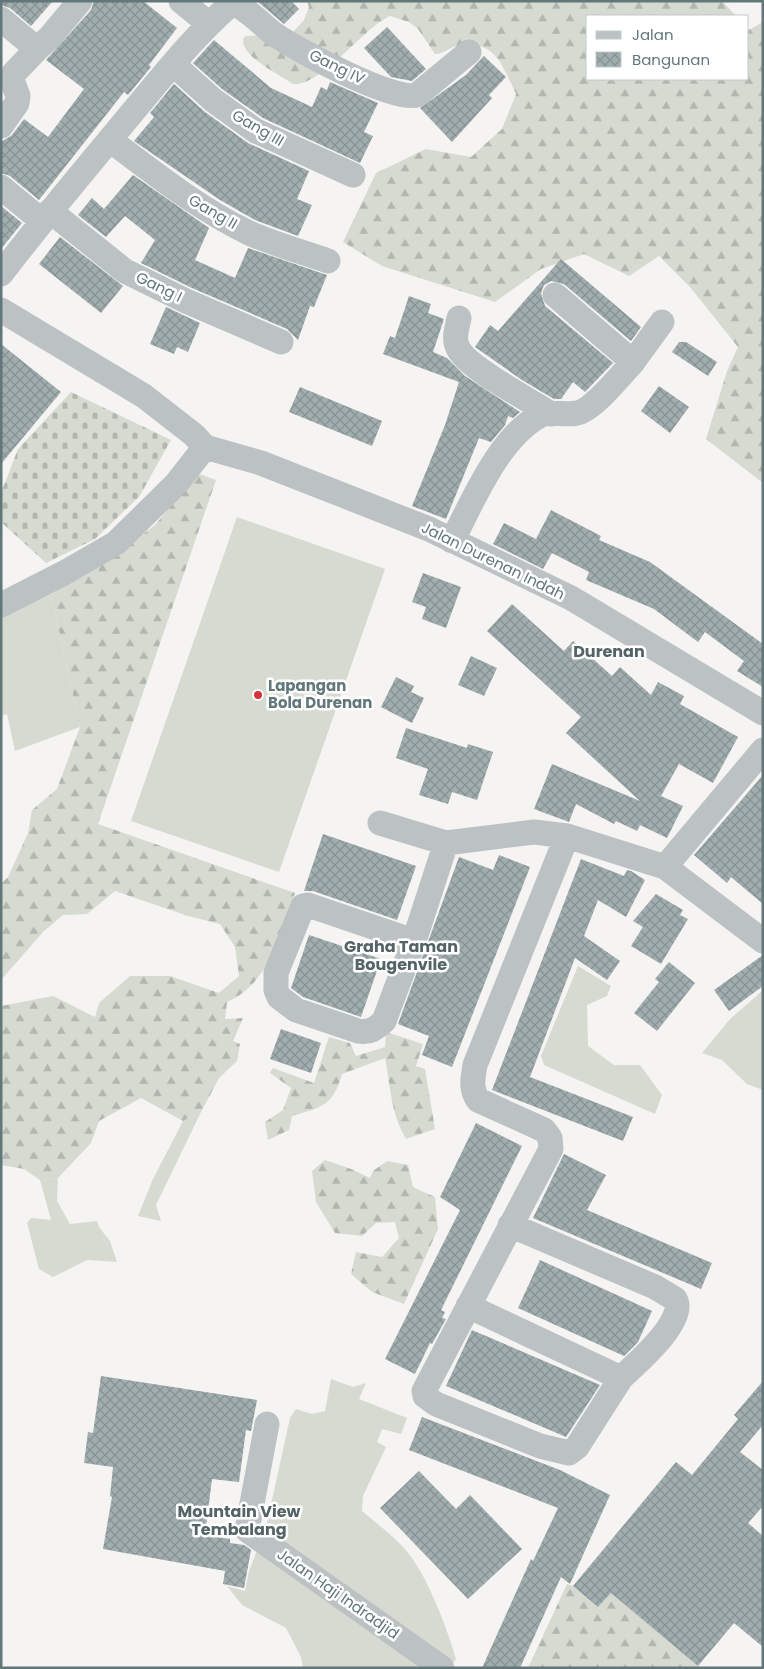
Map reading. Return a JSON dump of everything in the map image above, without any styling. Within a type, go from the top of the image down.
[{"type":"street","points":[[1,126],[17,102],[18,96],[12,80],[14,73],[50,37],[80,1]]},
{"type":"street","points":[[1,274],[46,216],[173,64],[209,24],[181,1]]},
{"type":"street","name":"Gang IV","points":[[209,24],[231,4],[235,4],[275,35],[315,58],[372,84],[410,97],[417,95],[469,52]]},
{"type":"street","points":[[1,19],[36,49]]},
{"type":"street","name":"Gang III","points":[[173,64],[213,100],[256,131],[353,176]]},
{"type":"street","name":"Gang II","points":[[110,140],[206,210],[250,233],[328,261]]},
{"type":"street","name":"Gang I","points":[[1,187],[125,271],[186,301],[281,342]]},
{"type":"street","points":[[555,294],[633,362]]},
{"type":"street","points":[[1,310],[144,396],[194,435],[205,447],[176,484],[116,543],[64,573],[1,605]]},
{"type":"street","points":[[460,318],[455,336],[459,350],[473,364],[551,414]]},
{"type":"street","points":[[452,541],[485,478],[505,447],[524,426],[541,415],[579,413],[607,391],[633,362],[662,322]]},
{"type":"street","name":"Jalan Durenan Indah","points":[[205,447],[261,464],[429,529],[571,598],[763,713]]},
{"type":"street","points":[[665,867],[763,750]]},
{"type":"street","points":[[380,823],[446,843],[534,832],[567,836],[665,867],[763,941]]},
{"type":"street","points":[[510,1224],[655,1287],[675,1299],[677,1303],[676,1314],[663,1337],[621,1378],[576,1446],[569,1453],[540,1446],[436,1404],[425,1396],[424,1391],[510,1224],[550,1149],[550,1138],[544,1130],[478,1100],[473,1092],[472,1083],[478,1056],[567,836]]},
{"type":"street","points":[[414,941],[343,916],[308,905],[303,906],[276,973],[276,990],[279,997],[296,1010],[358,1031],[374,1030],[384,1021],[388,1012],[414,941],[446,843]]},
{"type":"street","points":[[468,1306],[621,1378]]},
{"type":"street","name":"Jalan Haji Indradjid","points":[[267,1424],[248,1530],[442,1668]]},
{"type":"green space","points":[[307,1],[722,1],[735,15],[586,15],[586,80],[749,80],[749,30],[763,22],[763,483],[706,439],[727,371],[738,347],[690,287],[659,256],[629,276],[584,254],[541,269],[495,302],[382,266],[343,242],[376,173],[426,149],[471,157],[502,129],[516,94],[502,66],[491,51],[483,47],[460,45],[435,54],[418,29],[409,22],[390,16],[367,32],[329,67],[304,82],[293,84],[262,65],[248,53],[243,39],[246,36],[291,34],[304,20],[309,7]]},
{"type":"green space","points":[[71,392],[171,440],[139,497],[95,539],[46,563],[1,522],[1,493],[18,449]]},
{"type":"green space","points":[[197,473],[216,480],[98,824],[295,893],[272,956],[253,983],[241,994],[227,1002],[225,1019],[243,1018],[233,1041],[240,1044],[237,1061],[219,1078],[201,1112],[183,1121],[141,1098],[99,1121],[91,1143],[58,1178],[40,1180],[24,1169],[1,1165],[1,1006],[53,996],[95,1017],[99,1003],[130,976],[170,976],[219,993],[239,976],[235,947],[220,924],[188,916],[115,891],[87,914],[63,915],[43,932],[1,980],[1,884],[8,877],[28,833],[32,810],[57,789],[80,727],[51,594],[107,562],[155,525]]},
{"type":"green space","name":"Lapangan Bola Durenan","points":[[237,517],[385,569],[279,872],[131,821]]},
{"type":"green space","points":[[51,594],[80,727],[15,751],[7,714],[1,716],[1,616]]},
{"type":"green space","points":[[578,966],[611,986],[607,996],[587,1005],[588,1046],[614,1065],[640,1065],[662,1095],[655,1114],[544,1065],[541,1056]]},
{"type":"green space","points":[[761,992],[763,993],[763,1090],[747,1084],[722,1060],[702,1053],[730,1019]]},
{"type":"green space","points":[[386,1032],[423,1044],[416,1066],[425,1069],[435,1129],[406,1139],[394,1109],[385,1058],[342,1074],[335,1093],[325,1104],[292,1116],[289,1130],[268,1140],[265,1122],[283,1110],[291,1088],[270,1073],[273,1068],[314,1083],[329,1037],[350,1043],[356,1056],[385,1047]]},
{"type":"green space","points":[[201,1112],[156,1205],[161,1221],[138,1216],[153,1179],[183,1121]]},
{"type":"green space","points":[[325,1160],[370,1178],[373,1171],[387,1161],[408,1165],[413,1187],[435,1197],[438,1229],[404,1304],[372,1292],[351,1274],[356,1252],[382,1257],[399,1238],[395,1222],[376,1223],[362,1236],[335,1233],[316,1202],[312,1171]]},
{"type":"green space","points":[[58,1178],[57,1201],[70,1224],[97,1221],[99,1227],[110,1241],[117,1262],[87,1260],[53,1277],[39,1269],[27,1223],[31,1218],[51,1220],[40,1180]]},
{"type":"green space","points":[[331,1379],[353,1387],[366,1383],[359,1399],[407,1418],[401,1434],[382,1429],[377,1442],[386,1447],[363,1496],[362,1511],[403,1547],[420,1570],[435,1600],[452,1646],[456,1659],[452,1664],[452,1668],[303,1668],[301,1657],[286,1628],[242,1605],[227,1586],[245,1591],[249,1571],[266,1527],[290,1418],[296,1409],[312,1414],[325,1411]]},
{"type":"green space","points":[[567,1584],[573,1586],[598,1607],[611,1593],[701,1668],[528,1668]]},
{"type":"building","points":[[1,1],[53,1],[31,26],[10,8],[1,5]]},
{"type":"building","points":[[94,1],[143,1],[177,28],[149,65],[151,67],[128,95],[124,92],[39,200],[10,176],[1,173],[1,142],[12,135],[24,119],[48,137],[84,89],[46,60],[91,10]]},
{"type":"building","points":[[257,1],[291,1],[299,9],[284,24]]},
{"type":"building","points":[[387,27],[426,69],[412,81],[391,77],[364,48]]},
{"type":"building","points":[[214,40],[271,88],[312,107],[321,87],[327,90],[330,82],[378,103],[364,132],[373,136],[360,163],[263,118],[222,89],[193,63]]},
{"type":"building","points":[[484,56],[506,77],[489,95],[492,98],[452,142],[420,108],[466,75]]},
{"type":"building","points":[[174,84],[205,112],[248,143],[309,171],[297,199],[312,205],[298,236],[255,220],[220,200],[134,141],[154,117],[150,113]]},
{"type":"building","points":[[133,175],[209,228],[195,260],[235,278],[248,248],[327,275],[314,307],[310,306],[298,340],[287,329],[192,288],[141,263],[155,240],[125,216],[106,237],[78,215],[92,198],[104,209]]},
{"type":"building","points":[[1,206],[22,223],[1,249]]},
{"type":"building","points":[[60,237],[123,286],[101,313],[39,264]]},
{"type":"building","points":[[561,259],[641,327],[631,341],[564,284],[551,281],[544,285],[541,293],[545,306],[613,363],[585,392],[573,382],[561,399],[554,399],[522,380],[475,347],[490,325],[498,331]]},
{"type":"building","points":[[409,296],[431,304],[428,313],[444,319],[433,352],[447,358],[465,376],[520,412],[513,418],[508,416],[505,425],[491,442],[479,438],[446,519],[412,506],[445,425],[459,382],[383,354],[390,336],[395,338]]},
{"type":"building","points":[[166,307],[200,323],[188,352],[177,347],[174,354],[150,344]]},
{"type":"building","points":[[679,342],[686,342],[717,362],[708,376],[672,352]]},
{"type":"building","points":[[1,344],[61,392],[1,464]]},
{"type":"building","points":[[659,386],[689,407],[670,433],[641,411]]},
{"type":"building","points":[[300,387],[382,421],[372,446],[289,412]]},
{"type":"building","points":[[551,510],[601,536],[599,540],[650,562],[763,644],[763,687],[737,671],[744,661],[705,632],[698,642],[654,609],[586,580],[589,572],[552,553],[543,569],[493,544],[504,523],[536,539]]},
{"type":"building","points":[[423,573],[461,587],[446,628],[422,619],[426,607],[412,602]]},
{"type":"building","points":[[512,604],[564,651],[573,641],[612,676],[620,667],[651,695],[658,682],[684,696],[680,704],[738,737],[713,783],[679,764],[661,796],[683,806],[667,838],[640,825],[637,831],[616,821],[614,824],[576,804],[569,822],[534,809],[552,764],[640,801],[566,733],[581,717],[487,631]]},
{"type":"building","points":[[471,656],[497,668],[484,696],[458,685]]},
{"type":"building","points":[[396,677],[414,686],[411,692],[424,698],[412,723],[381,707]]},
{"type":"building","points":[[406,728],[467,748],[468,744],[493,752],[477,800],[452,792],[448,804],[419,795],[428,769],[396,758]]},
{"type":"building","points":[[763,775],[763,904],[731,877],[727,883],[694,855]]},
{"type":"building","points":[[323,834],[416,866],[397,920],[313,891],[304,891]]},
{"type":"building","points":[[499,855],[530,867],[452,1067],[422,1055],[429,1036],[398,1024],[459,857],[493,870]]},
{"type":"building","points":[[581,859],[624,876],[627,870],[631,871],[645,880],[626,917],[598,900],[584,936],[620,961],[607,980],[575,958],[530,1077],[633,1117],[623,1141],[492,1090]]},
{"type":"building","points":[[656,894],[683,910],[680,915],[688,919],[661,964],[631,946],[643,927],[633,921]]},
{"type":"building","points":[[309,935],[381,959],[361,1017],[303,997],[291,988]]},
{"type":"building","points":[[763,955],[763,986],[729,1011],[714,990]]},
{"type":"building","points":[[669,962],[695,983],[657,1031],[634,1013],[659,982],[655,979]]},
{"type":"building","points":[[281,1029],[321,1043],[311,1073],[270,1059]]},
{"type":"building","points":[[476,1123],[522,1146],[441,1310],[445,1312],[442,1318],[446,1319],[432,1344],[430,1343],[415,1374],[385,1359],[460,1210],[440,1197]]},
{"type":"building","points":[[564,1154],[606,1175],[587,1210],[712,1263],[701,1289],[533,1218]]},
{"type":"building","points":[[540,1260],[652,1311],[638,1342],[624,1356],[518,1308]]},
{"type":"building","points":[[472,1330],[600,1385],[566,1437],[446,1386]]},
{"type":"building","points":[[101,1376],[257,1400],[251,1431],[246,1430],[239,1482],[212,1479],[205,1535],[230,1539],[230,1543],[244,1545],[251,1550],[244,1588],[223,1584],[225,1571],[103,1549],[112,1497],[110,1496],[113,1467],[84,1463],[88,1432],[93,1433]]},
{"type":"building","points":[[763,1381],[763,1425],[740,1452],[763,1470],[763,1506],[748,1523],[763,1536],[763,1647],[734,1623],[698,1666],[611,1593],[598,1607],[573,1586],[676,1462],[692,1475],[738,1419],[734,1415]]},
{"type":"building","points":[[422,1417],[560,1470],[610,1495],[570,1584],[561,1577],[520,1668],[482,1668],[531,1559],[533,1561],[558,1508],[409,1450]]},
{"type":"building","points":[[419,1471],[456,1509],[470,1495],[522,1549],[468,1599],[380,1508]]},
{"type":"place","name":"Lapangan Bola Durenan","points":[[258,695]]},
{"type":"district","name":"Durenan","points":[[609,651]]},
{"type":"district","name":"Graha Taman Bougenvile","points":[[401,955]]},
{"type":"district","name":"Mountain View Tembalang","points":[[239,1520]]}]
